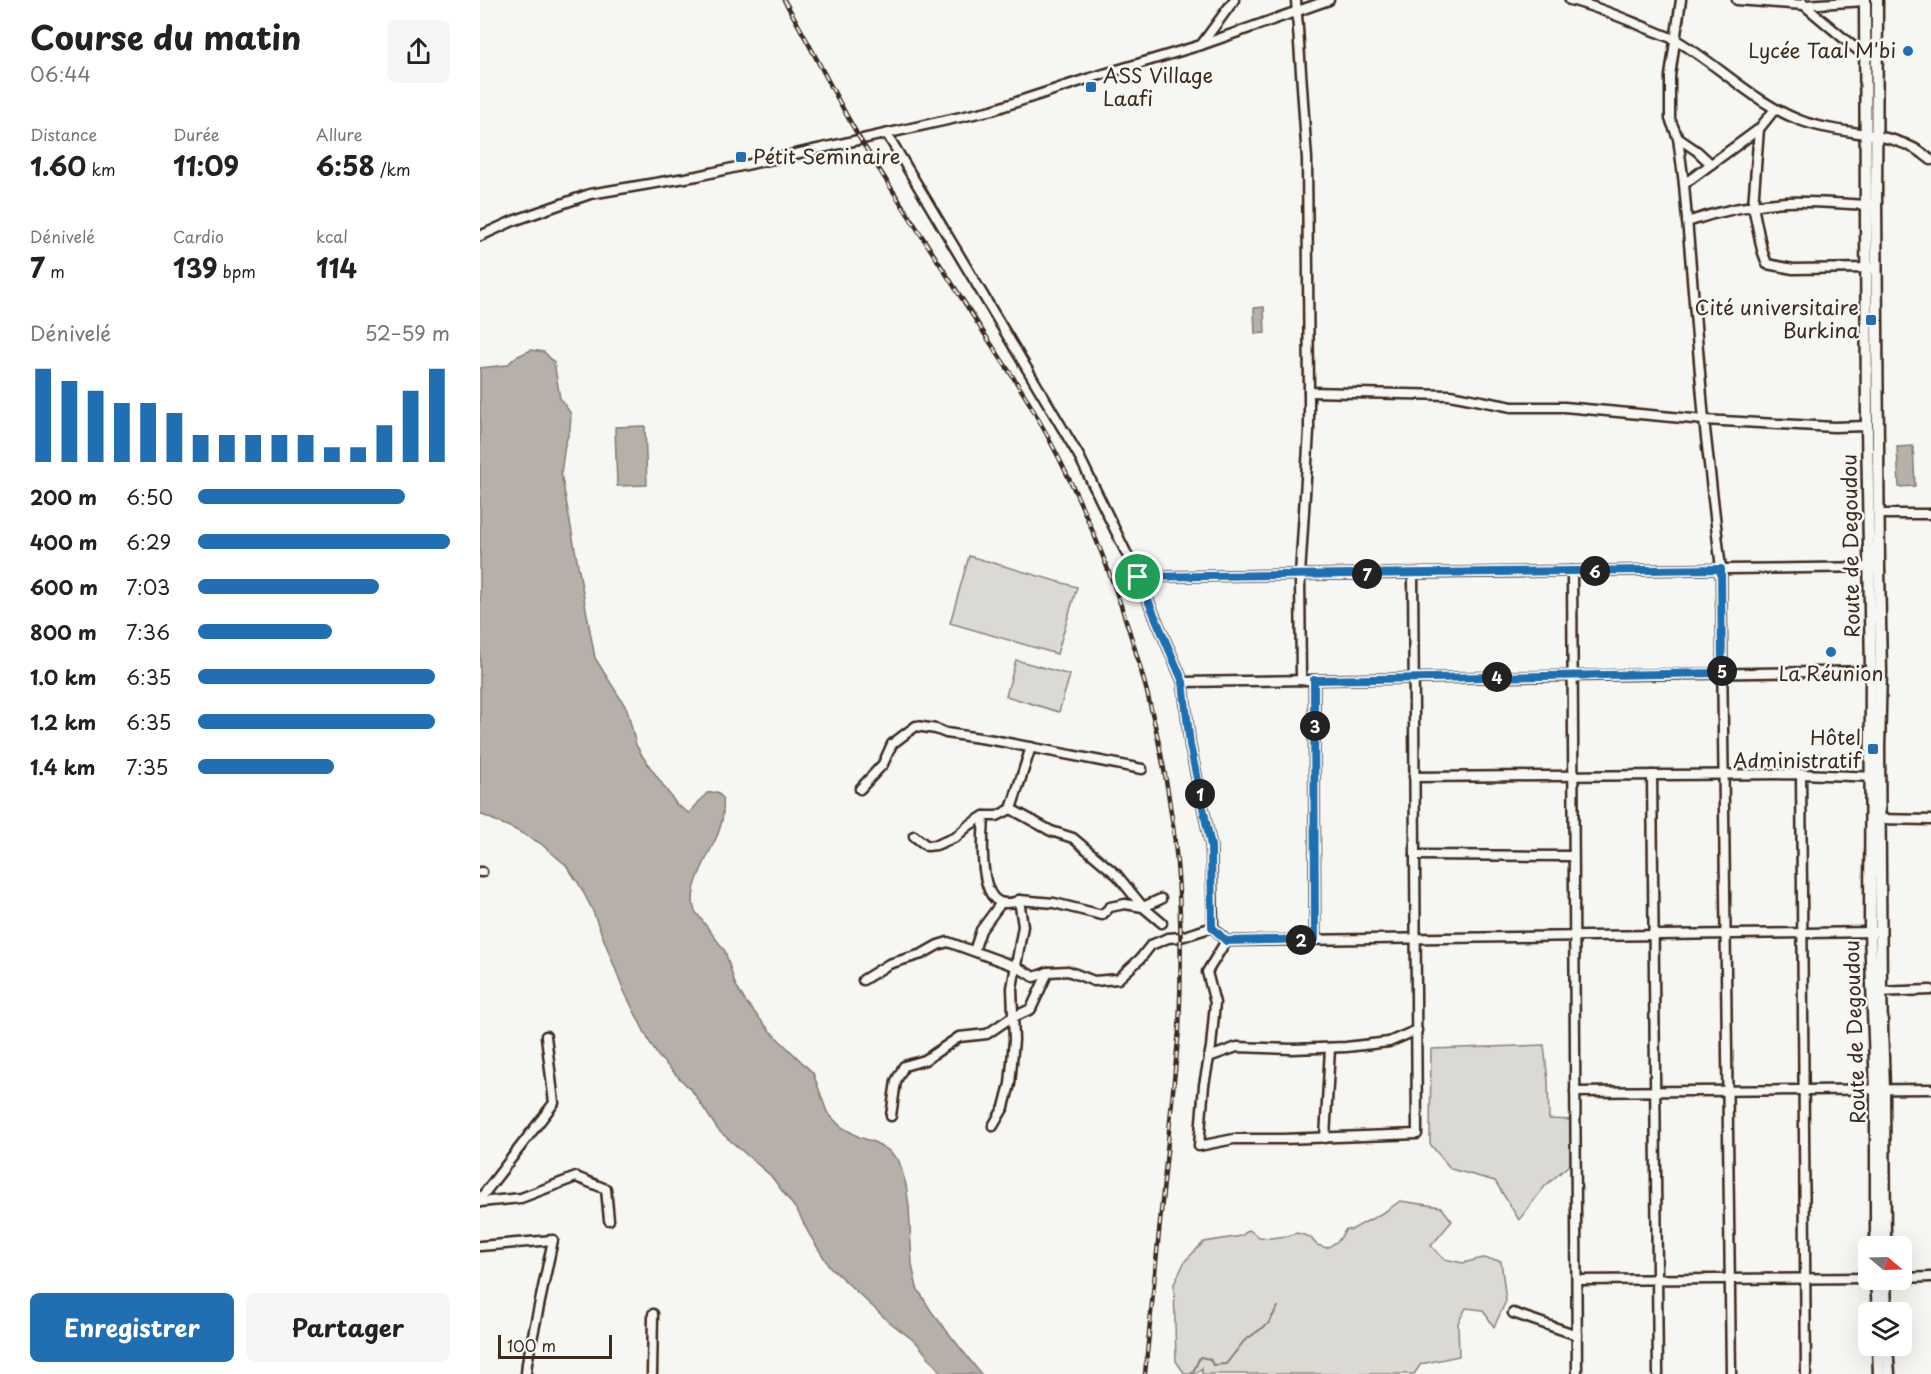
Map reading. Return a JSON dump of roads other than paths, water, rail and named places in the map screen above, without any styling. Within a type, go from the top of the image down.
[{"type":"main road","points":[[1869,0],[1866,57],[1872,134]]},
{"type":"main road","points":[[1869,0],[1877,66],[1872,134]]},
{"type":"main road","name":"Route de Degoudou","points":[[1872,134],[1871,205],[1878,514],[1874,567]]},
{"type":"main road","name":"Route de Degoudou","points":[[1872,268],[1867,426],[1874,567],[1875,932],[1885,1236]]},
{"type":"main road","name":"Route de Degoudou","points":[[1876,1236],[1880,1090]]},
{"type":"main road","points":[[1878,1356],[1879,1374]]},
{"type":"main road","points":[[1888,1356],[1889,1374]]},
{"type":"street","points":[[1201,45],[1234,0]]},
{"type":"street","points":[[480,236],[513,221],[590,194],[697,176],[992,110],[1201,45],[1297,5],[1329,0]]},
{"type":"street","points":[[1681,0],[1670,76],[1670,119],[1678,138],[1684,184],[1704,420],[1721,569],[1731,1374]]},
{"type":"street","points":[[1737,0],[1803,2],[1869,0]]},
{"type":"street","points":[[1576,1],[1675,40],[1775,109],[1802,121],[1832,130],[1872,134],[1911,147],[1931,160]]},
{"type":"street","points":[[1803,2],[1877,66]]},
{"type":"street","points":[[1297,5],[1307,159],[1310,431],[1300,575],[1302,680]]},
{"type":"street","points":[[1684,184],[1745,142],[1775,109]]},
{"type":"street","points":[[1759,129],[1754,206],[1762,250],[1767,264],[1793,269],[1872,268]]},
{"type":"street","points":[[887,134],[1079,456],[1138,577],[1183,682],[1190,745],[1211,846],[1212,927],[1226,941],[1875,932]]},
{"type":"street","points":[[1678,138],[1711,164]]},
{"type":"street","points":[[1687,222],[1718,212],[1788,202],[1871,205]]},
{"type":"street","points":[[1309,392],[1450,395],[1512,407],[1564,407],[1704,420],[1834,427],[1867,426]]},
{"type":"street","points":[[1878,514],[1931,514]]},
{"type":"street","points":[[1138,577],[1874,567]]},
{"type":"street","points":[[1572,571],[1577,1374]]},
{"type":"street","points":[[1226,941],[1207,972],[1215,1003],[1198,1146],[1234,1139],[1417,1134],[1413,573]]},
{"type":"street","points":[[1183,682],[1876,671]]},
{"type":"street","points":[[1314,680],[1315,939]]},
{"type":"street","points":[[860,789],[883,764],[892,744],[916,726],[1142,769]]},
{"type":"street","points":[[914,836],[927,846],[936,845],[956,837],[984,816],[997,816],[1011,809],[1031,747]]},
{"type":"street","points":[[1414,777],[1724,774],[1875,777]]},
{"type":"street","points":[[1801,774],[1806,1374]]},
{"type":"street","points":[[1652,775],[1658,1374]]},
{"type":"street","points":[[1011,809],[1051,831],[1073,838],[1118,875],[1143,907],[1162,923]]},
{"type":"street","points":[[984,816],[982,853],[984,871],[991,894],[1001,903],[1015,903],[1019,900],[1054,903],[1102,915],[1110,907],[1125,904],[1143,907],[1161,899]]},
{"type":"street","points":[[1875,819],[1931,820]]},
{"type":"street","points":[[1415,855],[1573,856]]},
{"type":"street","points":[[993,1126],[1004,1107],[1010,1084],[1014,1017],[1012,988],[1023,926],[1019,900]]},
{"type":"street","points":[[974,951],[981,930],[1001,903]]},
{"type":"street","points":[[863,980],[889,964],[922,954],[948,942],[1017,967],[1034,976],[1048,972],[1068,971],[1094,981],[1118,979],[1140,960],[1151,945],[1168,938],[1181,937],[1212,927]]},
{"type":"street","points":[[891,1116],[896,1081],[904,1066],[925,1060],[960,1037],[987,1034],[1031,1009],[1048,972]]},
{"type":"street","points":[[1876,992],[1931,990]]},
{"type":"street","points":[[1209,1057],[1237,1047],[1330,1048],[1389,1042],[1417,1030]]},
{"type":"street","points":[[480,1201],[554,1103],[546,1036]]},
{"type":"street","points":[[1325,1138],[1330,1048]]},
{"type":"street","points":[[1575,1092],[1931,1089]]},
{"type":"street","points":[[480,1201],[521,1198],[576,1177],[606,1189],[609,1220]]},
{"type":"street","points":[[480,1246],[553,1240],[526,1374]]},
{"type":"street","points":[[1912,1278],[1931,1277]]},
{"type":"street","points":[[1577,1280],[1858,1278]]},
{"type":"street","points":[[1513,1313],[1577,1335]]},
{"type":"street","points":[[652,1374],[653,1314]]},
{"type":"waterway","points":[[1192,1374],[1200,1357],[1210,1359],[1213,1365],[1226,1364],[1244,1341],[1268,1324],[1278,1307]]},
{"type":"railway","points":[[784,0],[863,144],[1031,406],[1081,505],[1103,557],[1139,663],[1153,717],[1173,826],[1180,902],[1181,954],[1179,1030],[1145,1374]]},
{"type":"place","name":"Lycée Taal M'bi","points":[[1908,51]]},
{"type":"place","name":"ASS Village Laafi","points":[[1091,87]]},
{"type":"place","name":"Pétit Seminaire","points":[[741,157]]},
{"type":"place","name":"Cité universitaire Burkina","points":[[1871,320]]},
{"type":"place","name":"La Réunion","points":[[1831,652]]},
{"type":"place","name":"Hôtel Administratif","points":[[1873,749]]}]
